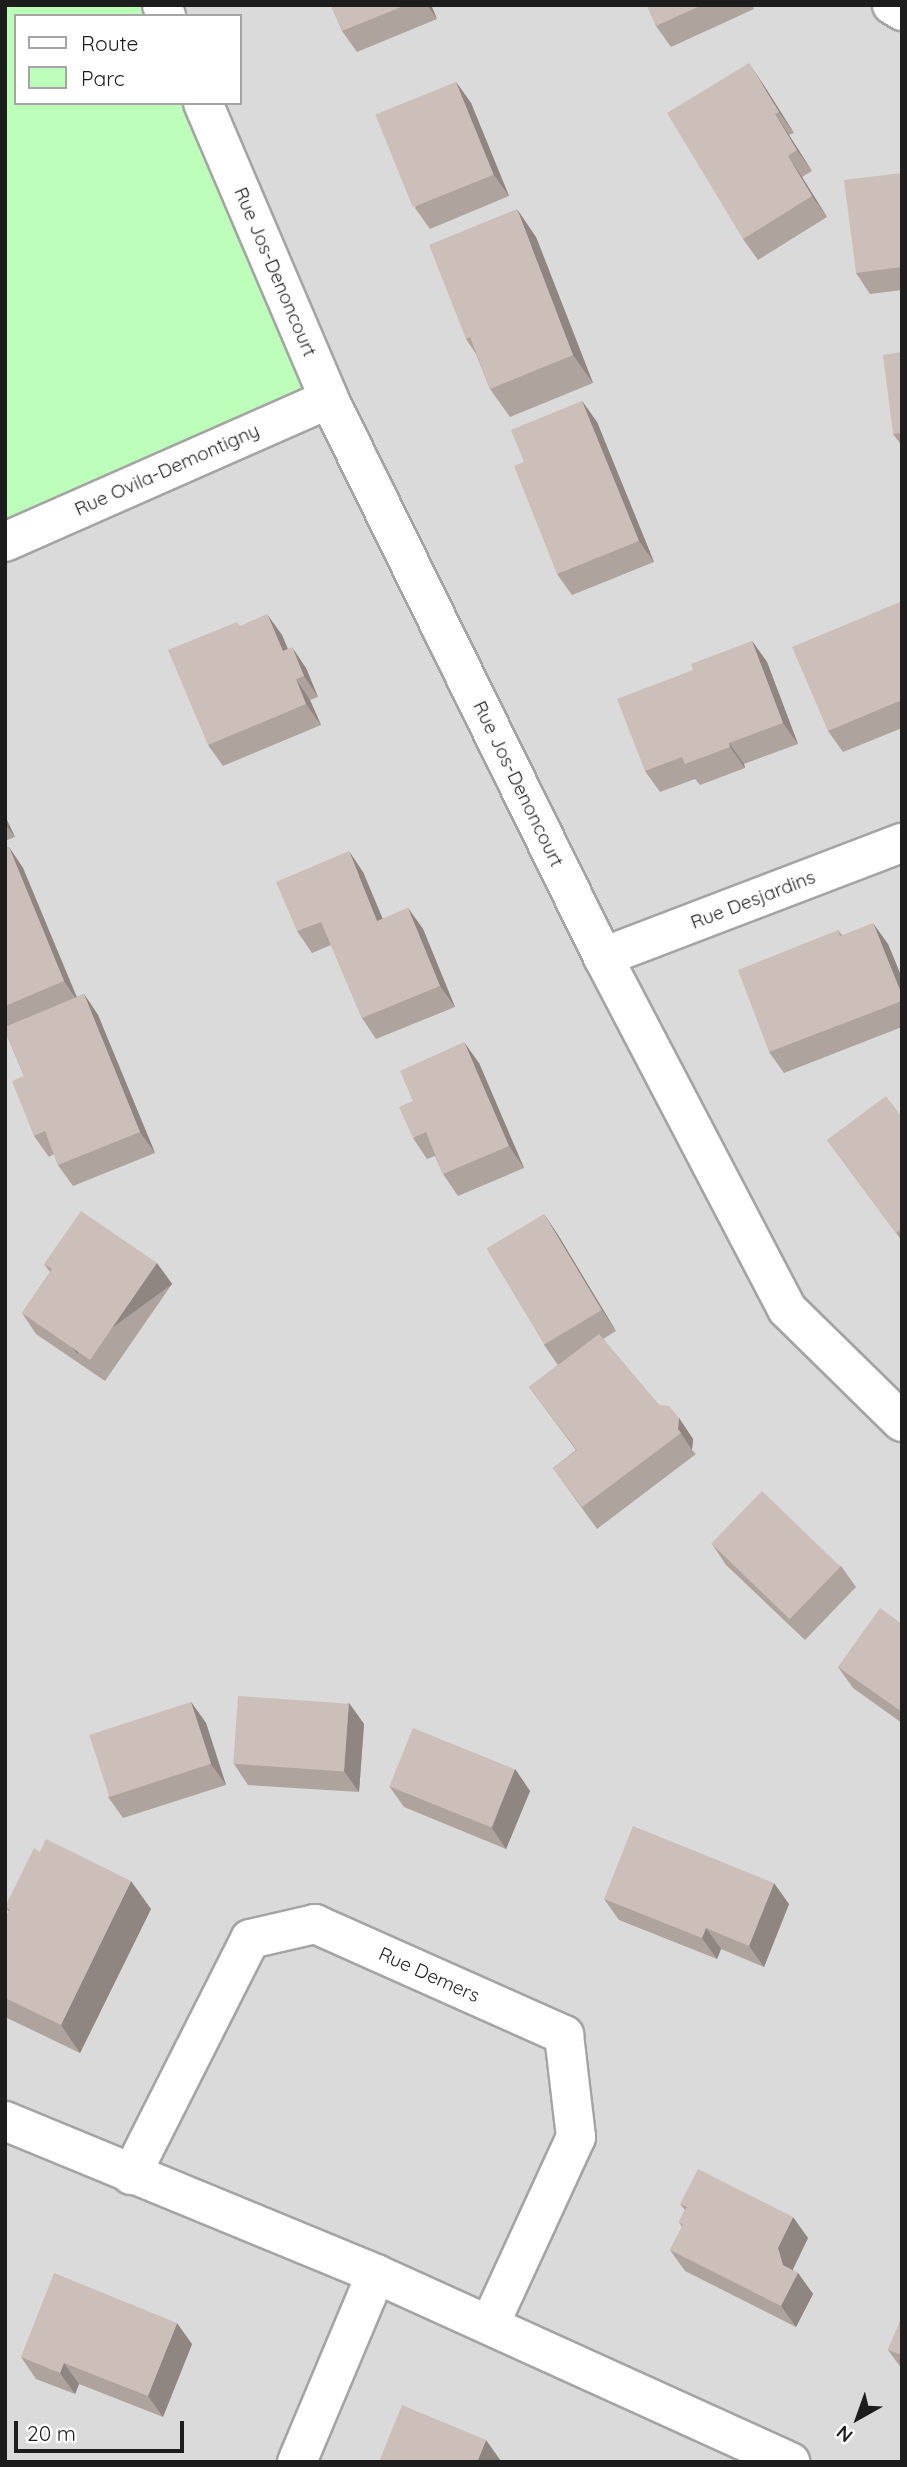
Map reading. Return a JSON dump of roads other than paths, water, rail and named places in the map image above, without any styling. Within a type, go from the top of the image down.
[{"type":"street","points":[[892,5],[902,11]]},
{"type":"street","name":"Rue Jos-Denoncourt","points":[[204,105],[329,399],[603,957],[787,1309],[902,1422]]},
{"type":"street","name":"Rue Ovila-Demontigny","points":[[5,542],[329,399]]},
{"type":"street","name":"Rue Desjardins","points":[[603,957],[902,843]]},
{"type":"street","name":"Rue Demers","points":[[131,2175],[250,1939],[315,1924],[564,2035],[576,2137],[490,2324]]},
{"type":"street","points":[[5,2121],[376,2274],[790,2462]]},
{"type":"street","points":[[297,2462],[376,2274]]}]
